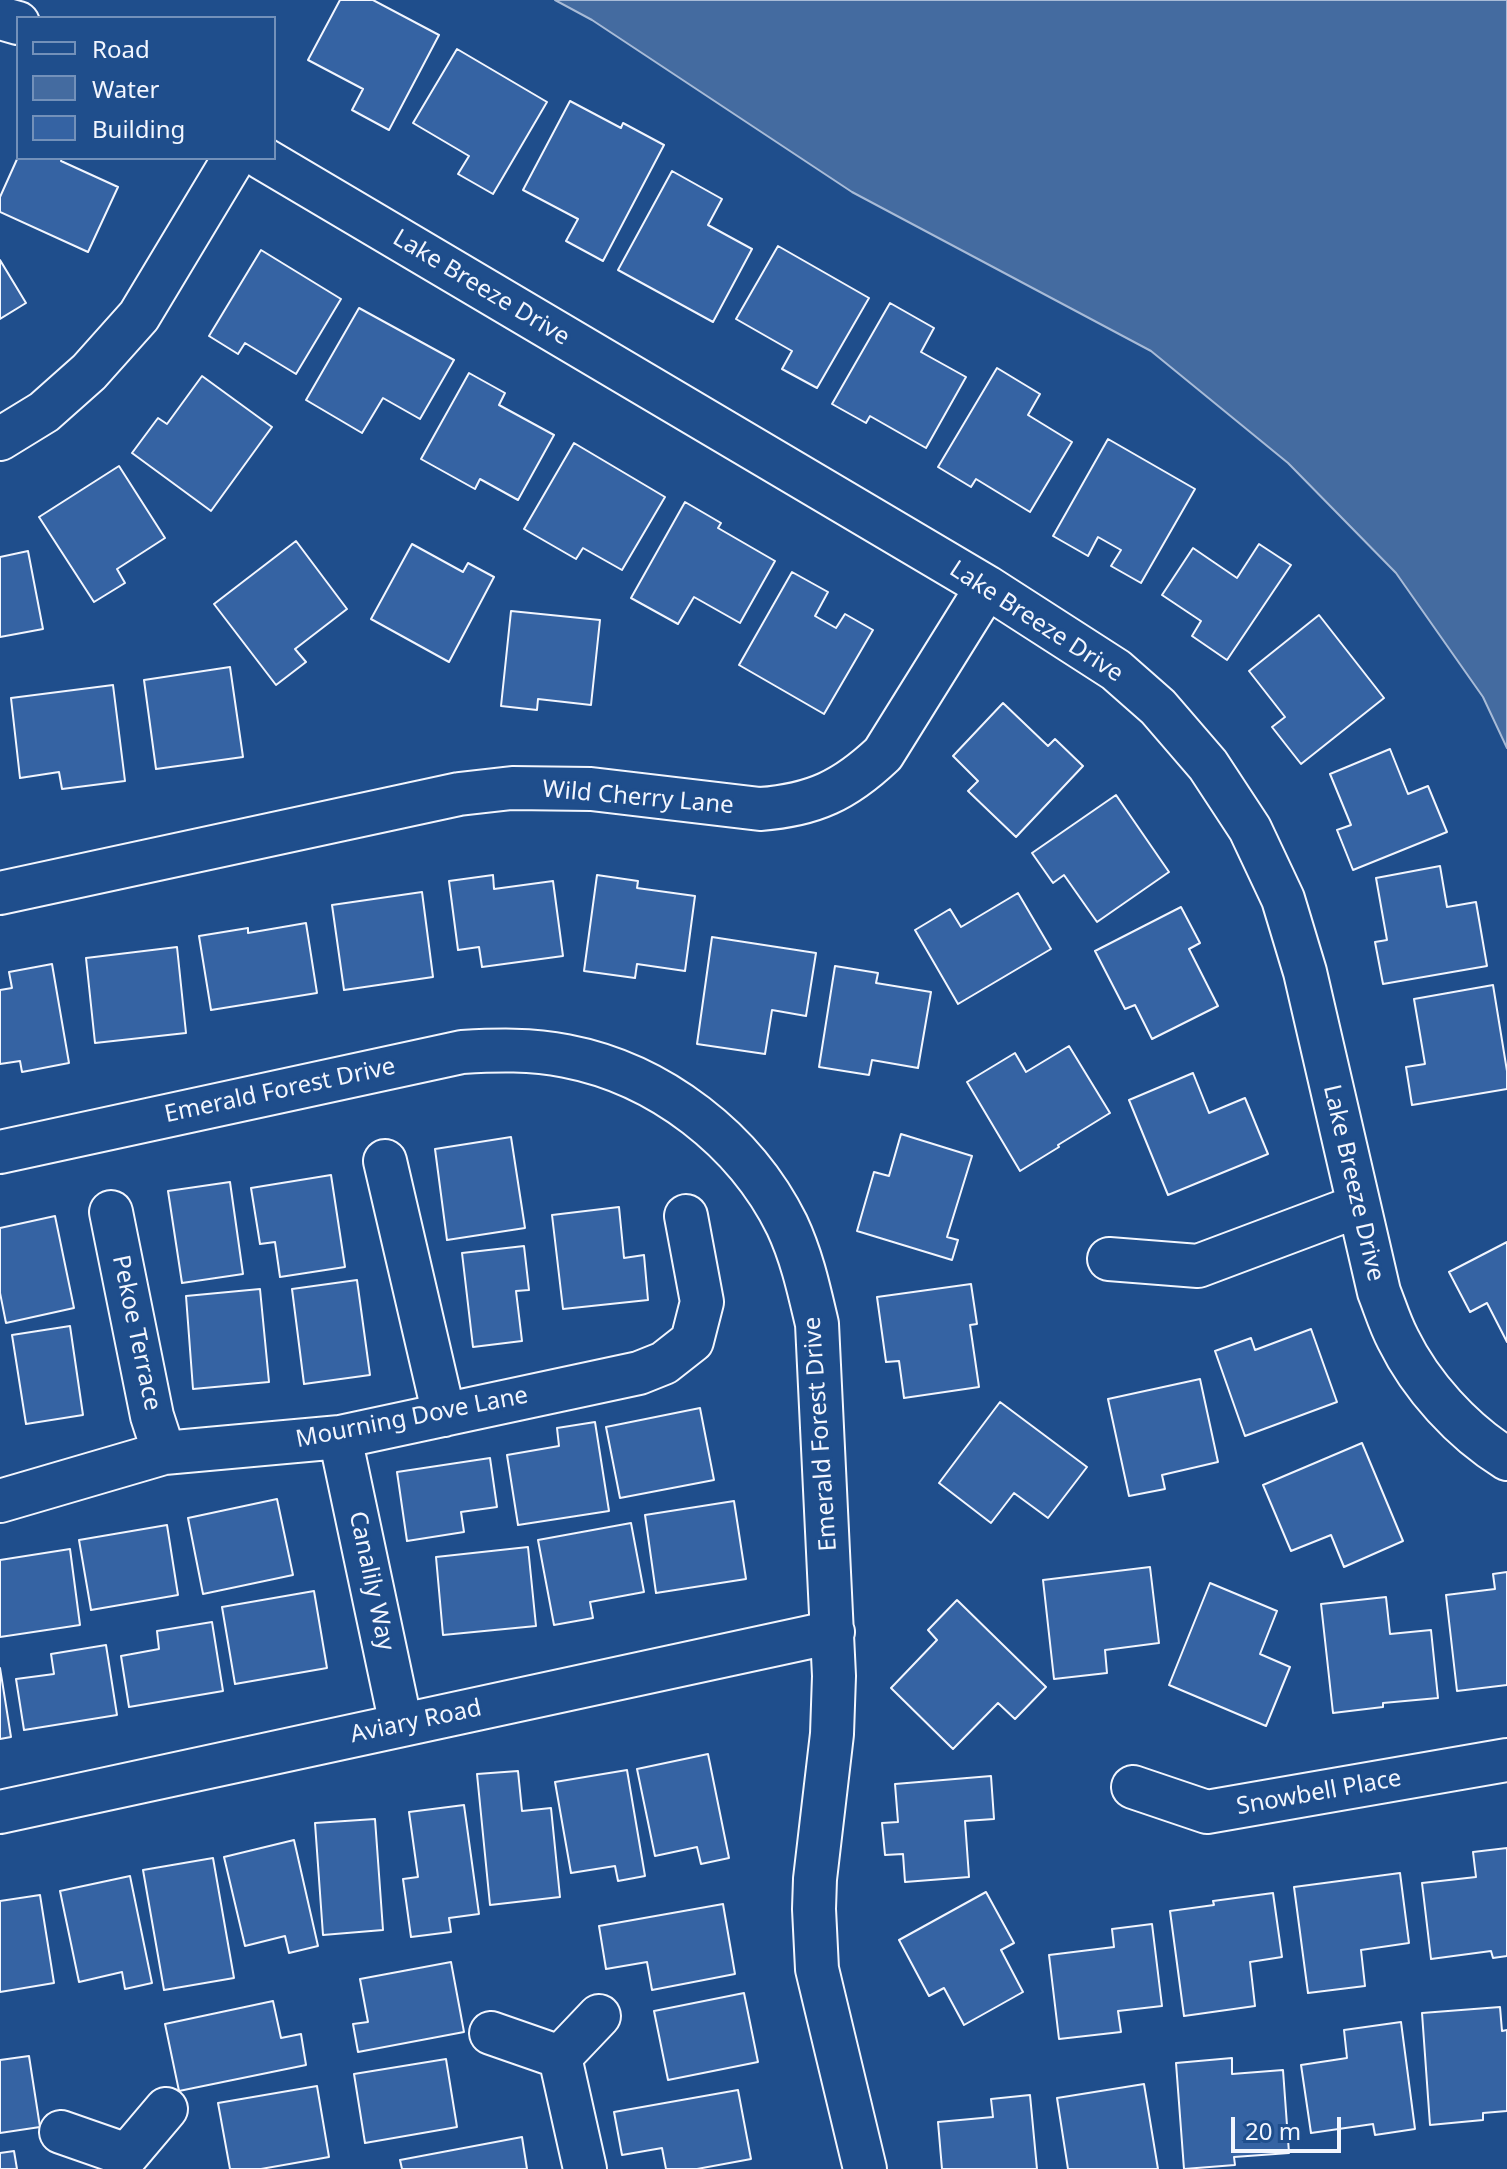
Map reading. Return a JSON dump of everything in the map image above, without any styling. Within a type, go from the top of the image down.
[{"type":"street","points":[[0,439],[44,412],[89,372],[139,316],[233,160]]},
{"type":"street","name":"Lake Breeze Drive","points":[[265,160],[987,587],[1116,670],[1158,707],[1208,765],[1250,829],[1283,899],[1305,972],[1379,1292],[1398,1340],[1426,1384],[1460,1422],[1507,1459]]},
{"type":"street","name":"Wild Cherry Lane","points":[[0,893],[459,794],[512,788],[591,789],[760,809],[788,807],[815,800],[840,789],[883,754],[987,587]]},
{"type":"street","name":"Emerald Forest Drive","points":[[0,1152],[462,1052],[515,1050],[566,1056],[617,1070],[664,1093],[706,1123],[743,1160],[760,1180],[787,1225],[806,1274],[817,1324],[834,1676],[832,1734],[814,1909],[817,1969],[865,2169]]},
{"type":"street","points":[[385,1161],[444,1415]]},
{"type":"street","points":[[1109,1259],[1198,1266],[1358,1206]]},
{"type":"street","name":"Pekoe Terrace","points":[[111,1212],[152,1416],[164,1453]]},
{"type":"street","name":"Mourning Dove Lane","points":[[0,1501],[164,1453],[340,1437],[639,1373],[664,1363],[692,1341],[702,1302],[686,1216]]},
{"type":"street","name":"Canalily Way","points":[[340,1437],[401,1725]]},
{"type":"street","name":"Aviary Road","points":[[0,1812],[833,1632]]},
{"type":"street","name":"Snowbell Place","points":[[1133,1787],[1207,1812],[1507,1760]]},
{"type":"street","points":[[560,2057],[599,2016]]},
{"type":"street","points":[[491,2033],[560,2057]]},
{"type":"street","points":[[560,2057],[585,2169]]},
{"type":"street","points":[[61,2132],[128,2162],[166,2109]]},
{"type":"water","points":[[555,0],[1507,0],[1507,748],[1483,697],[1396,573],[1288,463],[1151,351],[852,192],[592,20]]},
{"type":"building","points":[[340,0],[373,0],[439,35],[389,130],[352,110],[363,89],[308,60]]},
{"type":"building","points":[[457,49],[547,102],[493,194],[458,174],[469,156],[413,123]]},
{"type":"building","points":[[570,101],[621,128],[623,123],[664,145],[603,261],[566,241],[578,219],[523,190]]},
{"type":"building","points":[[17,160],[61,160],[118,187],[88,252],[0,212],[0,197]]},
{"type":"building","points":[[672,171],[722,199],[708,225],[752,249],[713,322],[618,270]]},
{"type":"building","points":[[778,246],[869,298],[817,388],[782,369],[792,351],[736,319]]},
{"type":"building","points":[[261,250],[341,299],[296,374],[245,343],[238,354],[209,336]]},
{"type":"building","points":[[0,260],[26,303],[0,319]]},
{"type":"building","points":[[890,303],[934,328],[921,352],[966,377],[926,448],[870,416],[866,423],[832,404]]},
{"type":"building","points":[[359,308],[454,360],[420,419],[383,398],[362,433],[306,400]]},
{"type":"building","points":[[997,368],[1040,394],[1028,415],[1072,442],[1030,512],[976,479],[971,487],[938,467]]},
{"type":"building","points":[[469,373],[505,393],[499,405],[554,435],[518,500],[480,479],[475,489],[421,459]]},
{"type":"building","points":[[202,376],[272,427],[211,511],[132,453],[158,418],[167,424]]},
{"type":"building","points":[[1108,439],[1195,489],[1141,583],[1111,566],[1121,550],[1098,537],[1088,556],[1053,536]]},
{"type":"building","points":[[574,443],[665,497],[622,570],[583,548],[576,559],[524,529]]},
{"type":"building","points":[[119,466],[165,538],[117,569],[125,583],[94,602],[39,517]]},
{"type":"building","points":[[685,502],[721,523],[718,528],[775,561],[740,623],[694,597],[678,624],[631,598]]},
{"type":"building","points":[[296,541],[347,609],[295,649],[306,662],[276,685],[214,604]]},
{"type":"building","points":[[412,544],[463,572],[468,563],[494,577],[449,662],[371,619]]},
{"type":"building","points":[[1259,544],[1291,565],[1227,660],[1192,636],[1201,621],[1162,595],[1193,548],[1237,578]]},
{"type":"building","points":[[28,551],[43,629],[0,637],[0,557]]},
{"type":"building","points":[[792,572],[828,592],[815,616],[836,628],[845,614],[873,630],[824,714],[739,665]]},
{"type":"building","points":[[511,611],[600,620],[591,705],[538,699],[537,710],[501,706]]},
{"type":"building","points":[[1319,615],[1384,698],[1301,764],[1272,727],[1285,717],[1249,671]]},
{"type":"building","points":[[230,667],[243,757],[156,769],[144,680]]},
{"type":"building","points":[[113,685],[125,781],[62,789],[59,772],[20,778],[11,698]]},
{"type":"building","points":[[1003,703],[1048,746],[1055,739],[1083,766],[1016,837],[968,791],[978,781],[953,756]]},
{"type":"building","points":[[1390,749],[1408,794],[1428,786],[1447,832],[1353,870],[1337,830],[1351,825],[1330,774]]},
{"type":"building","points":[[1116,795],[1169,872],[1097,922],[1064,875],[1053,883],[1032,853]]},
{"type":"building","points":[[1440,866],[1447,907],[1476,902],[1487,966],[1383,984],[1375,942],[1387,940],[1376,878]]},
{"type":"building","points":[[493,875],[494,889],[553,881],[563,956],[482,967],[479,947],[458,950],[449,881]]},
{"type":"building","points":[[597,875],[638,881],[637,888],[695,896],[685,971],[637,964],[635,978],[584,971]]},
{"type":"building","points":[[422,892],[433,977],[344,990],[332,905]]},
{"type":"building","points":[[1018,893],[1051,949],[958,1004],[915,930],[950,909],[961,927]]},
{"type":"building","points":[[1181,907],[1200,943],[1189,949],[1218,1006],[1152,1039],[1135,1005],[1125,1009],[1095,951]]},
{"type":"building","points":[[306,923],[317,993],[211,1010],[199,936],[248,928],[248,933]]},
{"type":"building","points":[[712,937],[816,953],[806,1016],[772,1010],[765,1054],[697,1044]]},
{"type":"building","points":[[177,947],[186,1033],[95,1043],[86,958]]},
{"type":"building","points":[[52,964],[69,1063],[22,1072],[20,1061],[0,1064],[0,990],[12,988],[9,972]]},
{"type":"building","points":[[835,966],[878,973],[876,983],[931,992],[918,1068],[872,1060],[869,1075],[819,1067]]},
{"type":"building","points":[[1493,985],[1507,1071],[1507,1089],[1412,1105],[1406,1067],[1425,1064],[1414,999]]},
{"type":"building","points":[[1069,1046],[1110,1113],[1020,1171],[967,1082],[1015,1053],[1026,1072]]},
{"type":"building","points":[[1193,1073],[1209,1113],[1245,1098],[1268,1154],[1168,1195],[1129,1100]]},
{"type":"building","points":[[901,1134],[972,1156],[947,1237],[958,1240],[952,1260],[857,1231],[874,1172],[889,1176]]},
{"type":"building","points":[[511,1137],[525,1228],[447,1240],[435,1149]]},
{"type":"building","points":[[331,1175],[345,1267],[280,1277],[275,1242],[260,1244],[251,1188]]},
{"type":"building","points":[[230,1182],[243,1274],[182,1283],[168,1191]]},
{"type":"building","points":[[619,1207],[624,1258],[644,1255],[648,1300],[563,1309],[552,1215]]},
{"type":"building","points":[[55,1216],[74,1308],[6,1323],[0,1293],[0,1228]]},
{"type":"building","points":[[1507,1242],[1507,1342],[1487,1303],[1470,1312],[1449,1272]]},
{"type":"building","points":[[524,1246],[529,1290],[516,1291],[522,1341],[473,1347],[462,1253]]},
{"type":"building","points":[[357,1280],[370,1375],[304,1384],[292,1289]]},
{"type":"building","points":[[971,1284],[977,1324],[970,1325],[979,1387],[904,1398],[899,1361],[886,1362],[877,1297]]},
{"type":"building","points":[[260,1289],[269,1382],[193,1389],[186,1296]]},
{"type":"building","points":[[70,1326],[83,1415],[26,1424],[12,1335]]},
{"type":"building","points":[[1311,1329],[1337,1402],[1245,1436],[1215,1351],[1251,1338],[1255,1350]]},
{"type":"building","points":[[1200,1379],[1218,1462],[1162,1475],[1165,1489],[1129,1496],[1108,1399]]},
{"type":"building","points":[[1000,1402],[1087,1467],[1048,1518],[1014,1493],[991,1523],[939,1483]]},
{"type":"building","points":[[700,1408],[714,1480],[620,1498],[606,1427]]},
{"type":"building","points":[[595,1422],[609,1511],[518,1525],[507,1455],[559,1446],[557,1428]]},
{"type":"building","points":[[1362,1443],[1403,1541],[1344,1567],[1331,1535],[1291,1551],[1263,1485]]},
{"type":"building","points":[[490,1458],[497,1507],[461,1512],[464,1532],[407,1541],[397,1472]]},
{"type":"building","points":[[277,1499],[293,1575],[203,1594],[188,1518]]},
{"type":"building","points":[[734,1501],[746,1579],[656,1593],[645,1515]]},
{"type":"building","points":[[631,1523],[644,1592],[590,1602],[593,1618],[554,1625],[538,1540]]},
{"type":"building","points":[[167,1525],[178,1595],[91,1610],[79,1540]]},
{"type":"building","points":[[528,1547],[536,1626],[443,1635],[436,1557]]},
{"type":"building","points":[[70,1549],[80,1625],[0,1637],[0,1560]]},
{"type":"building","points":[[1150,1567],[1159,1643],[1105,1650],[1107,1673],[1054,1679],[1043,1580]]},
{"type":"building","points":[[1507,1572],[1507,1685],[1457,1691],[1446,1595],[1495,1589],[1493,1574]]},
{"type":"building","points":[[1210,1583],[1277,1611],[1260,1654],[1290,1667],[1266,1726],[1169,1685]]},
{"type":"building","points":[[314,1591],[327,1668],[235,1684],[222,1607]]},
{"type":"building","points":[[1386,1597],[1390,1634],[1431,1630],[1438,1698],[1383,1703],[1383,1707],[1333,1713],[1321,1604]]},
{"type":"building","points":[[957,1600],[1046,1687],[1015,1719],[998,1703],[953,1749],[891,1688],[937,1640],[928,1630]]},
{"type":"building","points":[[212,1622],[223,1691],[129,1707],[121,1656],[159,1649],[157,1631]]},
{"type":"building","points":[[106,1645],[117,1715],[24,1730],[16,1679],[54,1674],[51,1654]]},
{"type":"building","points":[[0,1668],[11,1737],[0,1739]]},
{"type":"building","points":[[708,1754],[729,1858],[701,1864],[697,1847],[655,1856],[637,1769]]},
{"type":"building","points":[[627,1770],[645,1876],[618,1881],[615,1866],[571,1873],[555,1782]]},
{"type":"building","points":[[518,1771],[522,1811],[551,1808],[560,1897],[490,1905],[477,1774]]},
{"type":"building","points":[[991,1776],[994,1819],[965,1821],[969,1877],[905,1882],[903,1854],[885,1855],[882,1823],[898,1822],[895,1784]]},
{"type":"building","points":[[464,1805],[479,1914],[449,1918],[451,1932],[411,1937],[403,1879],[418,1877],[409,1812]]},
{"type":"building","points":[[375,1819],[383,1930],[323,1935],[315,1823]]},
{"type":"building","points":[[294,1840],[318,1946],[289,1953],[285,1936],[245,1946],[224,1857]]},
{"type":"building","points":[[1507,1848],[1507,1956],[1493,1958],[1491,1951],[1431,1959],[1422,1883],[1476,1877],[1473,1852]]},
{"type":"building","points":[[213,1858],[234,1978],[164,1990],[143,1870]]},
{"type":"building","points":[[1400,1873],[1409,1943],[1361,1950],[1365,1986],[1308,1993],[1294,1887]]},
{"type":"building","points":[[130,1876],[152,1983],[125,1989],[122,1972],[79,1982],[60,1891]]},
{"type":"building","points":[[986,1892],[1014,1943],[1001,1950],[1023,1992],[964,2025],[944,1988],[929,1996],[899,1940]]},
{"type":"building","points":[[1273,1893],[1282,1957],[1250,1962],[1255,2006],[1184,2016],[1170,1911],[1214,1905],[1213,1901]]},
{"type":"building","points":[[40,1895],[54,1983],[0,1992],[0,1901]]},
{"type":"building","points":[[723,1904],[735,1974],[652,1990],[647,1962],[606,1969],[599,1926]]},
{"type":"building","points":[[1152,1924],[1162,2006],[1118,2011],[1121,2032],[1059,2039],[1049,1955],[1114,1947],[1112,1929]]},
{"type":"building","points":[[451,1962],[464,2032],[358,2052],[353,2024],[368,2022],[360,1979]]},
{"type":"building","points":[[744,1993],[758,2062],[668,2080],[654,2011]]},
{"type":"building","points":[[273,2001],[281,2038],[301,2034],[306,2065],[179,2091],[165,2024]]},
{"type":"building","points":[[1500,2007],[1502,2031],[1507,2030],[1507,2111],[1483,2113],[1483,2120],[1430,2125],[1422,2013]]},
{"type":"building","points":[[1401,2022],[1415,2129],[1375,2135],[1373,2124],[1311,2133],[1301,2065],[1347,2058],[1344,2030]]},
{"type":"building","points":[[29,2056],[40,2127],[0,2133],[0,2060]]},
{"type":"building","points":[[1232,2058],[1232,2074],[1283,2070],[1289,2153],[1234,2157],[1235,2165],[1184,2169],[1176,2063]]},
{"type":"building","points":[[446,2059],[457,2127],[365,2143],[354,2074]]},
{"type":"building","points":[[1144,2084],[1158,2169],[1068,2169],[1057,2098]]},
{"type":"building","points":[[317,2086],[329,2157],[261,2169],[230,2169],[218,2103]]},
{"type":"building","points":[[738,2090],[751,2159],[697,2169],[666,2169],[662,2148],[622,2155],[614,2112]]},
{"type":"building","points":[[1030,2095],[1037,2169],[942,2169],[938,2122],[993,2117],[991,2099]]},
{"type":"building","points":[[522,2137],[527,2169],[402,2169],[400,2160]]},
{"type":"building","points":[[14,2151],[17,2169],[0,2169],[0,2153]]}]
